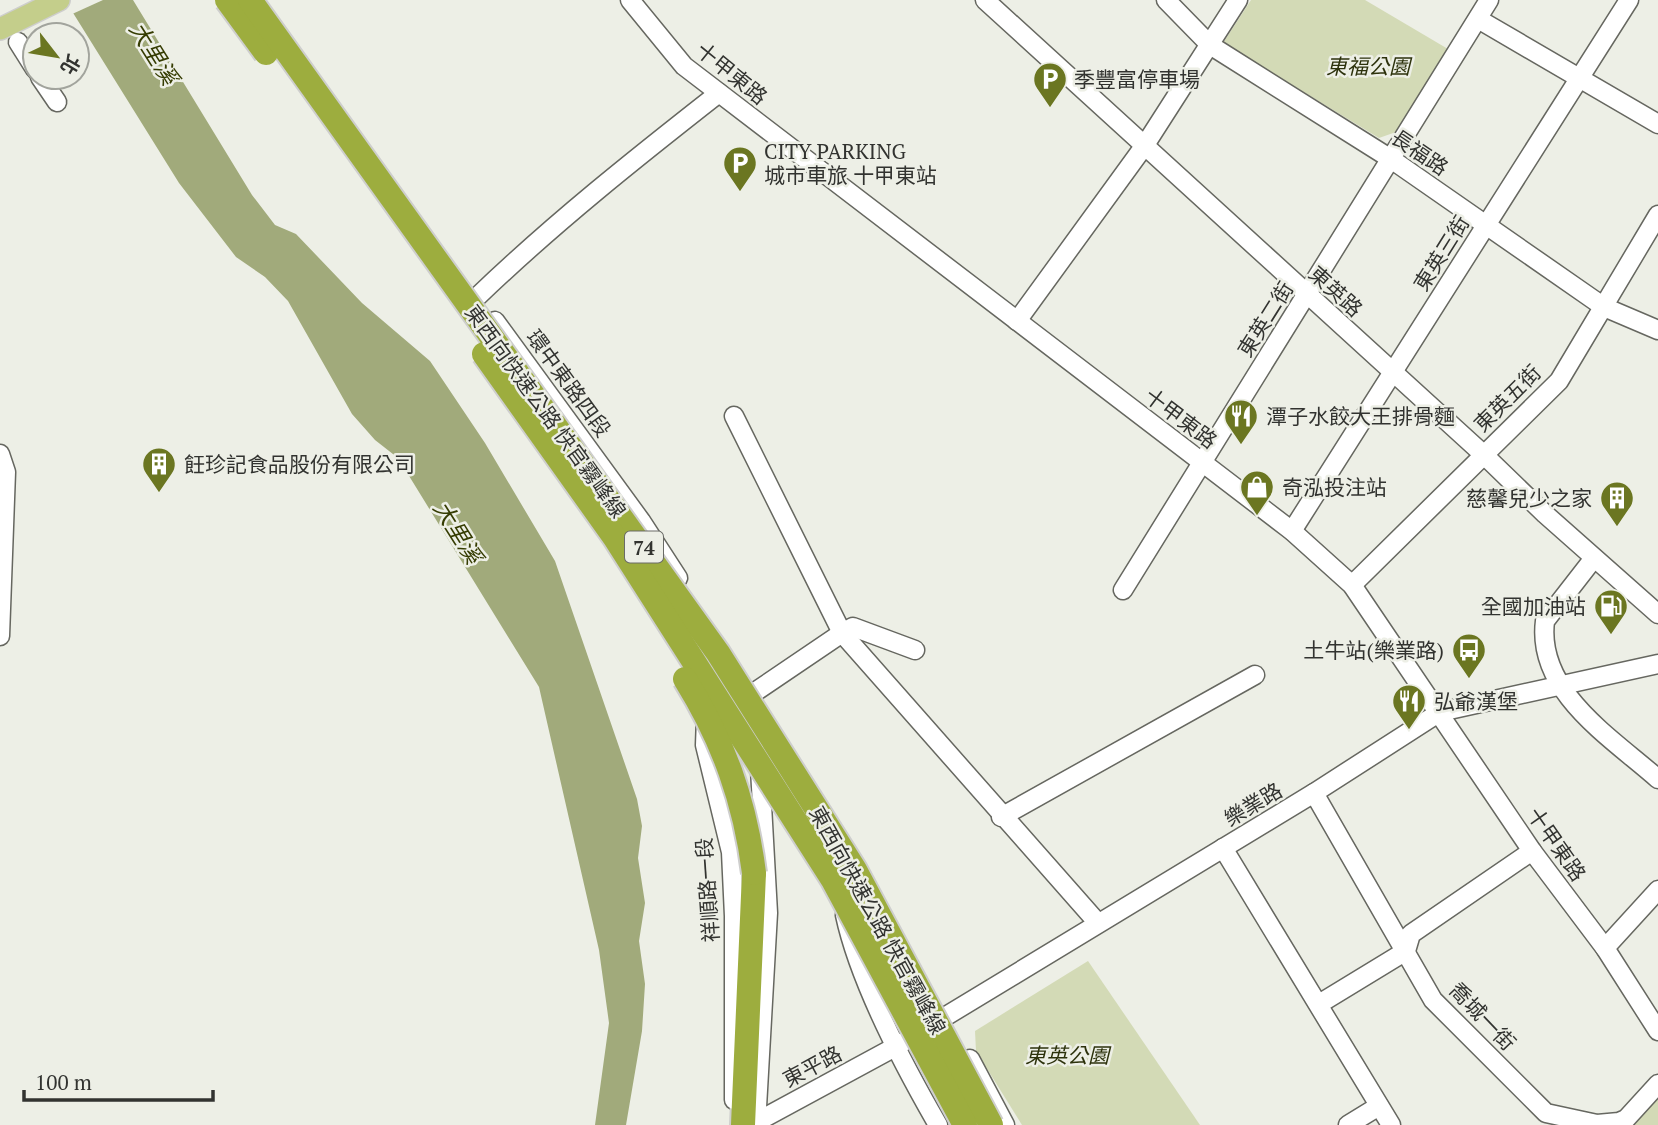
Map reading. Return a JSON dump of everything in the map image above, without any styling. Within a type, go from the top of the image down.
[{"type":"highway","name":"東西向快速公路 快官霧峰線","points":[[227,0],[615,538],[833,880],[965,1125]]},
{"type":"highway","name":"東西向快速公路 快官霧峰線","points":[[250,0],[718,653],[855,870],[1001,1123]]},
{"type":"highway","points":[[532,423],[717,735],[745,813],[754,873],[752,1124]]},
{"type":"main road","points":[[6,28],[60,0]]},
{"type":"street","name":"環中東路四段","points":[[265,0],[319,82],[641,520],[822,802],[896,923],[1001,1123]]},
{"type":"street","name":"十甲東路","points":[[630,0],[684,66],[1292,531],[1352,585],[1532,851],[1605,948],[1658,1031]]},
{"type":"street","name":"東英路","points":[[985,0],[1658,614]]},
{"type":"street","name":"長福路","points":[[1166,0],[1210,44],[1391,159],[1604,307],[1658,330]]},
{"type":"street","points":[[1017,321],[1145,145],[1238,0]]},
{"type":"street","name":"東英二街","points":[[1123,590],[1489,0]]},
{"type":"street","name":"東英三街","points":[[1292,531],[1578,76],[1629,0]]},
{"type":"street","points":[[1478,19],[1658,124]]},
{"type":"street","points":[[6,28],[21,49]]},
{"type":"street","points":[[50,91],[57,102]]},
{"type":"street","points":[[477,297],[529,247],[612,176],[719,93]]},
{"type":"street","name":"東英五街","points":[[1352,585],[1559,381],[1658,215]]},
{"type":"street","points":[[734,416],[842,633],[1001,817],[1097,922]]},
{"type":"street","points":[[0,454],[6,472],[0,636]]},
{"type":"street","points":[[1594,558],[1545,621],[1544,630],[1558,684],[1573,704],[1658,779]]},
{"type":"street","points":[[752,1124],[762,1055],[768,895],[756,700],[853,627],[915,650]]},
{"type":"street","name":"祥順路一段","points":[[730,660],[718,684],[704,725],[705,745],[731,852],[734,1125]]},
{"type":"street","name":"樂業路","points":[[895,1047],[1097,922],[1314,793],[1440,712],[1658,664]]},
{"type":"street","points":[[1001,817],[1255,675]]},
{"type":"street","name":"喬城一街","points":[[1314,793],[1433,1000],[1546,1113],[1597,1124],[1619,1122],[1626,1119],[1658,1084]]},
{"type":"street","name":"環中東路四段","points":[[822,802],[850,939],[895,1047],[938,1125]]},
{"type":"street","points":[[1223,848],[1391,1125]]},
{"type":"street","points":[[1319,1004],[1406,951],[1411,934],[1532,851]]},
{"type":"street","points":[[1605,948],[1658,890]]},
{"type":"street","name":"東平路","points":[[752,1124],[895,1047]]},
{"type":"street","points":[[1348,1125],[1379,1106]]},
{"type":"green space","name":"東福公園","points":[[1251,0],[1365,0],[1448,49],[1396,132],[1379,138],[1223,43]]},
{"type":"green space","name":"東英公園","points":[[1088,961],[1200,1125],[1022,1125],[976,1051],[975,1031]]},
{"type":"green space","points":[[1658,1098],[1658,1125],[1629,1125]]},
{"type":"water","name":"大里溪","points":[[65,0],[133,0],[252,195],[275,225],[296,234],[362,303],[430,361],[485,443],[555,561],[637,799],[642,826],[638,858],[645,903],[639,941],[645,984],[642,1031],[626,1125],[595,1125],[609,1023],[599,950],[539,687],[398,458],[375,440],[352,414],[288,301],[265,277],[236,257],[179,183],[91,42],[91,21],[78,21]]},
{"type":"pier","points":[[61,0],[103,0],[70,15]]},
{"type":"place","name":"季豐富停車場","points":[[1050,109]]},
{"type":"place","name":"CITY PARKING 城市車旅 十甲東站","points":[[740,193]]},
{"type":"place","name":"潭子水餃大王排骨麵","points":[[1241,446]]},
{"type":"place","name":"飪珍記食品股份有限公司","points":[[159,494]]},
{"type":"place","name":"奇泓投注站","points":[[1257,517]]},
{"type":"place","name":"慈馨兒少之家","points":[[1617,528]]},
{"type":"place","name":"全國加油站","points":[[1611,636]]},
{"type":"place","name":"土牛站(樂業路)","points":[[1469,680]]},
{"type":"place","name":"弘爺漢堡","points":[[1409,731]]}]
